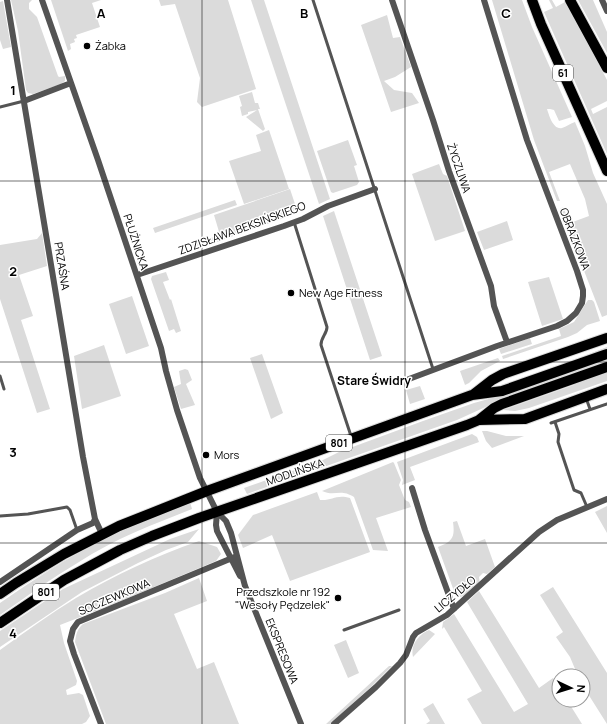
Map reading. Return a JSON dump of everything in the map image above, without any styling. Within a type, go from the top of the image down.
[{"type":"main road","name":"61","points":[[532,0],[541,24],[607,171]]},
{"type":"main road","points":[[570,0],[607,68]]},
{"type":"main road","points":[[472,395],[492,380],[503,374],[607,338]]},
{"type":"main road","name":"MODLIŃSKA","points":[[0,594],[64,554],[102,534],[207,491],[472,395],[502,391],[607,354]]},
{"type":"main road","name":"MODLIŃSKA","points":[[0,623],[64,580],[113,554],[152,536],[216,512],[479,420],[494,408],[502,404],[607,367]]},
{"type":"main road","points":[[479,420],[525,419],[607,388]]},
{"type":"street","name":"PRZAŚNA","points":[[7,0],[83,457],[95,519],[102,534]]},
{"type":"street","name":"PŁUŻNICKA","points":[[42,0],[137,275],[161,348],[177,410],[200,478],[207,491]]},
{"type":"street","name":"ŻYCZLIWA","points":[[392,0],[449,171],[491,286],[494,306],[507,342]]},
{"type":"street","name":"OBRAZKOWA","points":[[409,379],[507,342],[557,326],[567,321],[576,313],[582,303],[583,296],[577,271],[527,140],[484,0]]},
{"type":"street","points":[[602,0],[607,11]]},
{"type":"street","points":[[24,101],[71,83]]},
{"type":"street","name":"ZDZISŁAWA BEKSIŃSKIEGO","points":[[137,275],[294,222],[328,206],[375,189]]},
{"type":"street","points":[[412,488],[454,609]]},
{"type":"street","name":"EKSPRESOWA","points":[[207,491],[216,512],[217,531],[245,586],[301,724]]},
{"type":"street","name":"LICZYDŁO","points":[[334,724],[376,687],[400,663],[406,655],[416,633],[444,618],[539,532],[557,520],[607,499]]},
{"type":"street","name":"EKSPRESOWA","points":[[216,512],[226,521],[245,586]]},
{"type":"street","points":[[0,582],[77,530],[93,522],[95,519]]},
{"type":"street","name":"SOCZEWKOWA","points":[[101,724],[70,641],[73,628],[78,622],[237,556]]},
{"type":"lane","points":[[313,0],[434,370]]},
{"type":"lane","points":[[0,107],[24,101]]},
{"type":"lane","points":[[294,222],[327,327],[327,331],[321,341],[322,345],[352,438]]},
{"type":"lane","points":[[0,376],[4,389]]},
{"type":"lane","points":[[585,396],[590,409]]},
{"type":"lane","points":[[587,508],[581,493],[574,490],[558,442],[559,434],[553,422],[607,404]]},
{"type":"lane","points":[[0,516],[28,514],[67,507],[70,510],[77,530]]},
{"type":"lane","points":[[344,630],[399,610]]},
{"type":"shaded area","points":[[11,0],[32,0],[29,3],[29,9],[37,17],[58,76],[65,76],[65,81],[61,84],[33,94],[28,93],[26,90],[18,31]]},
{"type":"shaded area","points":[[51,0],[101,0],[92,3],[100,27],[76,35],[77,38],[74,39],[75,42],[70,44],[71,49],[68,51]]},
{"type":"shaded area","points":[[159,0],[228,0],[256,89],[202,107],[197,102],[200,78],[175,4],[161,6]]},
{"type":"shaded area","points":[[251,0],[264,0],[330,199],[319,204]]},
{"type":"shaded area","points":[[492,0],[522,0],[532,27],[572,117],[559,121],[554,110],[547,109],[550,118],[556,127],[559,128],[575,122],[585,146],[593,173],[607,204],[607,315],[602,317],[560,209],[563,207],[570,223],[589,216],[585,199],[570,164],[549,172],[560,201],[557,201],[534,140]]},
{"type":"shaded area","points":[[549,0],[552,0],[556,7],[565,2],[607,80],[607,101],[591,109],[593,114],[607,107],[607,154],[544,12],[553,8]]},
{"type":"shaded area","points":[[578,0],[593,0],[607,32],[607,53]]},
{"type":"shaded area","points":[[3,1],[11,47],[3,49],[0,40],[0,2]]},
{"type":"shaded area","points":[[387,15],[393,38],[400,37],[411,67],[395,77],[384,81],[394,90],[412,93],[419,103],[391,112],[361,25]]},
{"type":"shaded area","points":[[252,92],[255,103],[258,103],[260,109],[258,109],[265,129],[263,131],[246,117],[257,110],[248,112],[248,114],[242,116],[240,107],[242,106],[239,96]]},
{"type":"shaded area","points":[[269,130],[289,189],[244,204],[229,161],[261,151],[256,135]]},
{"type":"shaded area","points":[[348,140],[357,165],[354,166],[359,182],[357,185],[333,193],[331,192],[317,151]]},
{"type":"shaded area","points":[[439,164],[443,174],[447,176],[465,231],[435,241],[412,174]]},
{"type":"shaded area","points":[[290,189],[298,213],[218,242],[215,240],[190,248],[190,245],[220,235],[214,215]]},
{"type":"shaded area","points":[[235,200],[237,205],[155,233],[153,228]]},
{"type":"shaded area","points":[[334,211],[382,356],[370,360],[323,216]]},
{"type":"shaded area","points":[[507,221],[513,240],[484,250],[477,232]]},
{"type":"shaded area","points":[[42,233],[47,266],[19,275],[33,316],[21,320],[50,409],[37,413],[0,299],[0,245],[37,239]]},
{"type":"shaded area","points":[[166,272],[169,280],[163,282],[170,300],[171,299],[181,331],[176,333],[174,329],[169,331],[151,279],[152,276]]},
{"type":"shaded area","points":[[549,277],[563,319],[542,326],[528,282]]},
{"type":"shaded area","points":[[132,296],[149,346],[126,354],[109,304]]},
{"type":"shaded area","points":[[588,300],[592,300],[594,302],[600,321],[587,325],[577,333],[568,337],[503,359],[502,356],[561,336],[559,329],[574,322]]},
{"type":"shaded area","points":[[530,338],[532,344],[501,354],[499,349]]},
{"type":"shaded area","points":[[104,345],[121,396],[82,409],[74,356]]},
{"type":"shaded area","points":[[607,347],[607,381],[529,408],[515,411],[503,410],[574,385],[567,363]]},
{"type":"shaded area","points":[[262,354],[283,413],[271,419],[250,358]]},
{"type":"shaded area","points":[[498,358],[500,361],[481,371],[465,385],[460,371]]},
{"type":"shaded area","points":[[185,369],[188,370],[192,380],[186,384],[195,405],[181,409],[174,387],[181,384],[179,371]]},
{"type":"shaded area","points":[[566,373],[567,376],[503,399],[457,420],[247,494],[244,488],[323,460],[339,452],[423,421]]},
{"type":"shaded area","points":[[420,386],[425,399],[410,404],[406,390]]},
{"type":"shaded area","points":[[482,431],[506,436],[524,436],[492,448],[486,441]]},
{"type":"shaded area","points":[[472,434],[477,437],[479,442],[410,467],[415,480],[402,485],[403,480],[397,462]]},
{"type":"shaded area","points":[[393,462],[401,480],[399,485],[405,500],[409,502],[411,507],[376,518],[388,551],[373,550],[354,497],[345,493],[327,493],[322,491]]},
{"type":"shaded area","points":[[317,492],[320,500],[328,500],[338,497],[350,498],[370,552],[290,581],[272,535],[243,548],[238,535],[253,515]]},
{"type":"shaded area","points":[[190,502],[192,509],[134,532],[106,546],[59,574],[0,615],[0,603],[61,563],[100,541]]},
{"type":"shaded area","points":[[607,506],[607,533],[595,512]]},
{"type":"shaded area","points":[[457,521],[466,546],[485,539],[495,567],[487,574],[483,573],[479,577],[480,584],[466,595],[460,597],[455,594],[438,547],[447,543],[452,538],[454,531],[453,522]]},
{"type":"shaded area","points":[[199,529],[188,542],[138,563],[82,592],[0,647],[0,631],[63,589],[170,539]]},
{"type":"shaded area","points":[[199,541],[217,547],[221,554],[216,561],[60,625],[64,643],[77,681],[76,685],[66,690],[67,695],[79,693],[83,695],[90,716],[86,722],[82,724],[0,724],[0,650],[76,598],[151,560]]},
{"type":"shaded area","points":[[199,578],[207,601],[174,614],[197,669],[214,662],[239,724],[106,724],[75,642],[79,628],[83,624],[165,593]]},
{"type":"shaded area","points":[[553,587],[607,673],[607,724],[591,699],[591,668],[575,668],[570,657],[556,637],[563,632],[540,595]]},
{"type":"shaded area","points":[[479,591],[539,688],[551,679],[551,708],[572,708],[582,724],[482,724],[467,699],[482,691],[444,627],[442,629],[443,622],[454,614],[514,712],[528,704],[467,602]]},
{"type":"shaded area","points":[[429,630],[435,634],[413,657],[412,653],[416,640]]},
{"type":"shaded area","points":[[346,640],[359,673],[348,678],[334,645]]},
{"type":"shaded area","points":[[389,666],[392,666],[373,685],[330,724],[326,724]]},
{"type":"shaded area","points":[[433,703],[445,724],[426,724],[430,721],[423,709]]},
{"type":"place","name":"Żabka","points":[[87,46]]},
{"type":"place","name":"New Age Fitness","points":[[291,293]]},
{"type":"place","name":"Mors","points":[[206,455]]},
{"type":"place","name":"Przedszkole nr 192 \"Wesoły Pędzelek\"","points":[[338,598]]},
{"type":"district","name":"Stare Świdry","points":[[374,381]]}]
